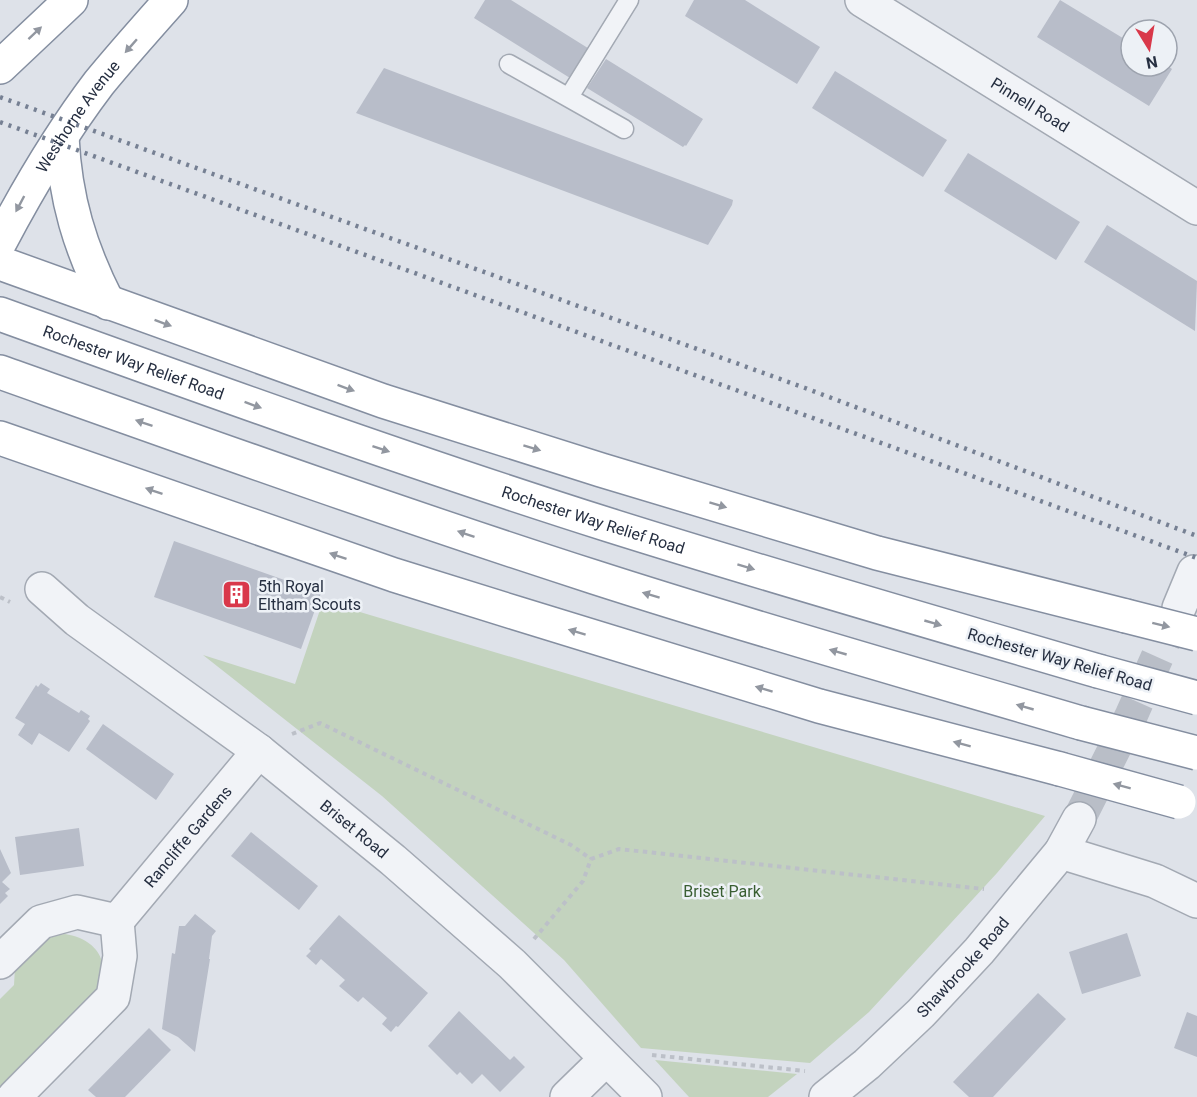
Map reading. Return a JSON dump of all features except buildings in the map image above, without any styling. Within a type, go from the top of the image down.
[{"type":"highway","points":[[0,67],[70,0]]},
{"type":"highway","name":"Westhorne Avenue","points":[[0,242],[25,195],[99,83],[171,0]]},
{"type":"highway","points":[[62,137],[63,168],[70,205],[89,266],[108,303]]},
{"type":"highway","points":[[0,263],[383,401],[601,470],[877,553],[1126,616],[1188,621]]},
{"type":"highway","name":"Rochester Way Relief Road","points":[[0,314],[325,431],[618,528],[1098,671],[1197,698]]},
{"type":"highway","points":[[0,372],[298,477],[669,601],[1081,723],[1197,753]]},
{"type":"highway","points":[[0,438],[394,575],[505,610],[819,706],[1188,804]]},
{"type":"street","name":"Pinnell Road","points":[[862,0],[1197,208]]},
{"type":"street","points":[[1188,621],[1194,572]]},
{"type":"street","name":"Briset Road","points":[[28,597],[77,620],[260,751],[393,860],[512,964],[645,1097]]},
{"type":"street","name":"Rancliffe Gardens","points":[[117,921],[260,751]]},
{"type":"street","name":"Shawbrooke Road","points":[[835,1090],[921,1013],[979,951],[1061,852],[1079,819]]},
{"type":"street","points":[[1061,852],[1155,881],[1197,901]]},
{"type":"street","points":[[0,962],[41,922],[77,912],[117,921],[120,956],[113,997],[14,1097]]},
{"type":"street","points":[[567,1097],[606,1059]]},
{"type":"lane","points":[[569,97],[629,0]]},
{"type":"lane","points":[[509,64],[624,129]]},
{"type":"path","points":[[0,597],[28,597]]},
{"type":"path","points":[[260,751],[320,723],[571,845],[591,859]]},
{"type":"path","points":[[591,859],[620,849],[1027,894]]},
{"type":"path","points":[[512,964],[583,881],[591,859]]},
{"type":"path","points":[[606,1059],[628,1053],[803,1070],[835,1090]]},
{"type":"green space","name":"Briset Park","points":[[323,601],[1045,816],[997,873],[869,1012],[810,1063],[641,1048],[564,960],[382,796],[203,655],[295,684]]},
{"type":"green space","points":[[65,934],[86,941],[97,951],[103,972],[99,991],[0,1092],[0,999],[14,985],[15,967],[37,945],[49,938]]},
{"type":"green space","points":[[655,1060],[797,1074],[768,1097],[689,1097]]},
{"type":"tunnel","points":[[1079,819],[1131,716],[1179,608]]},
{"type":"railway","points":[[0,97],[805,388],[1197,536]]},
{"type":"railway","points":[[0,122],[1197,558]]},
{"type":"place","name":"5th Royal Eltham Scouts","points":[[237,595]]}]
